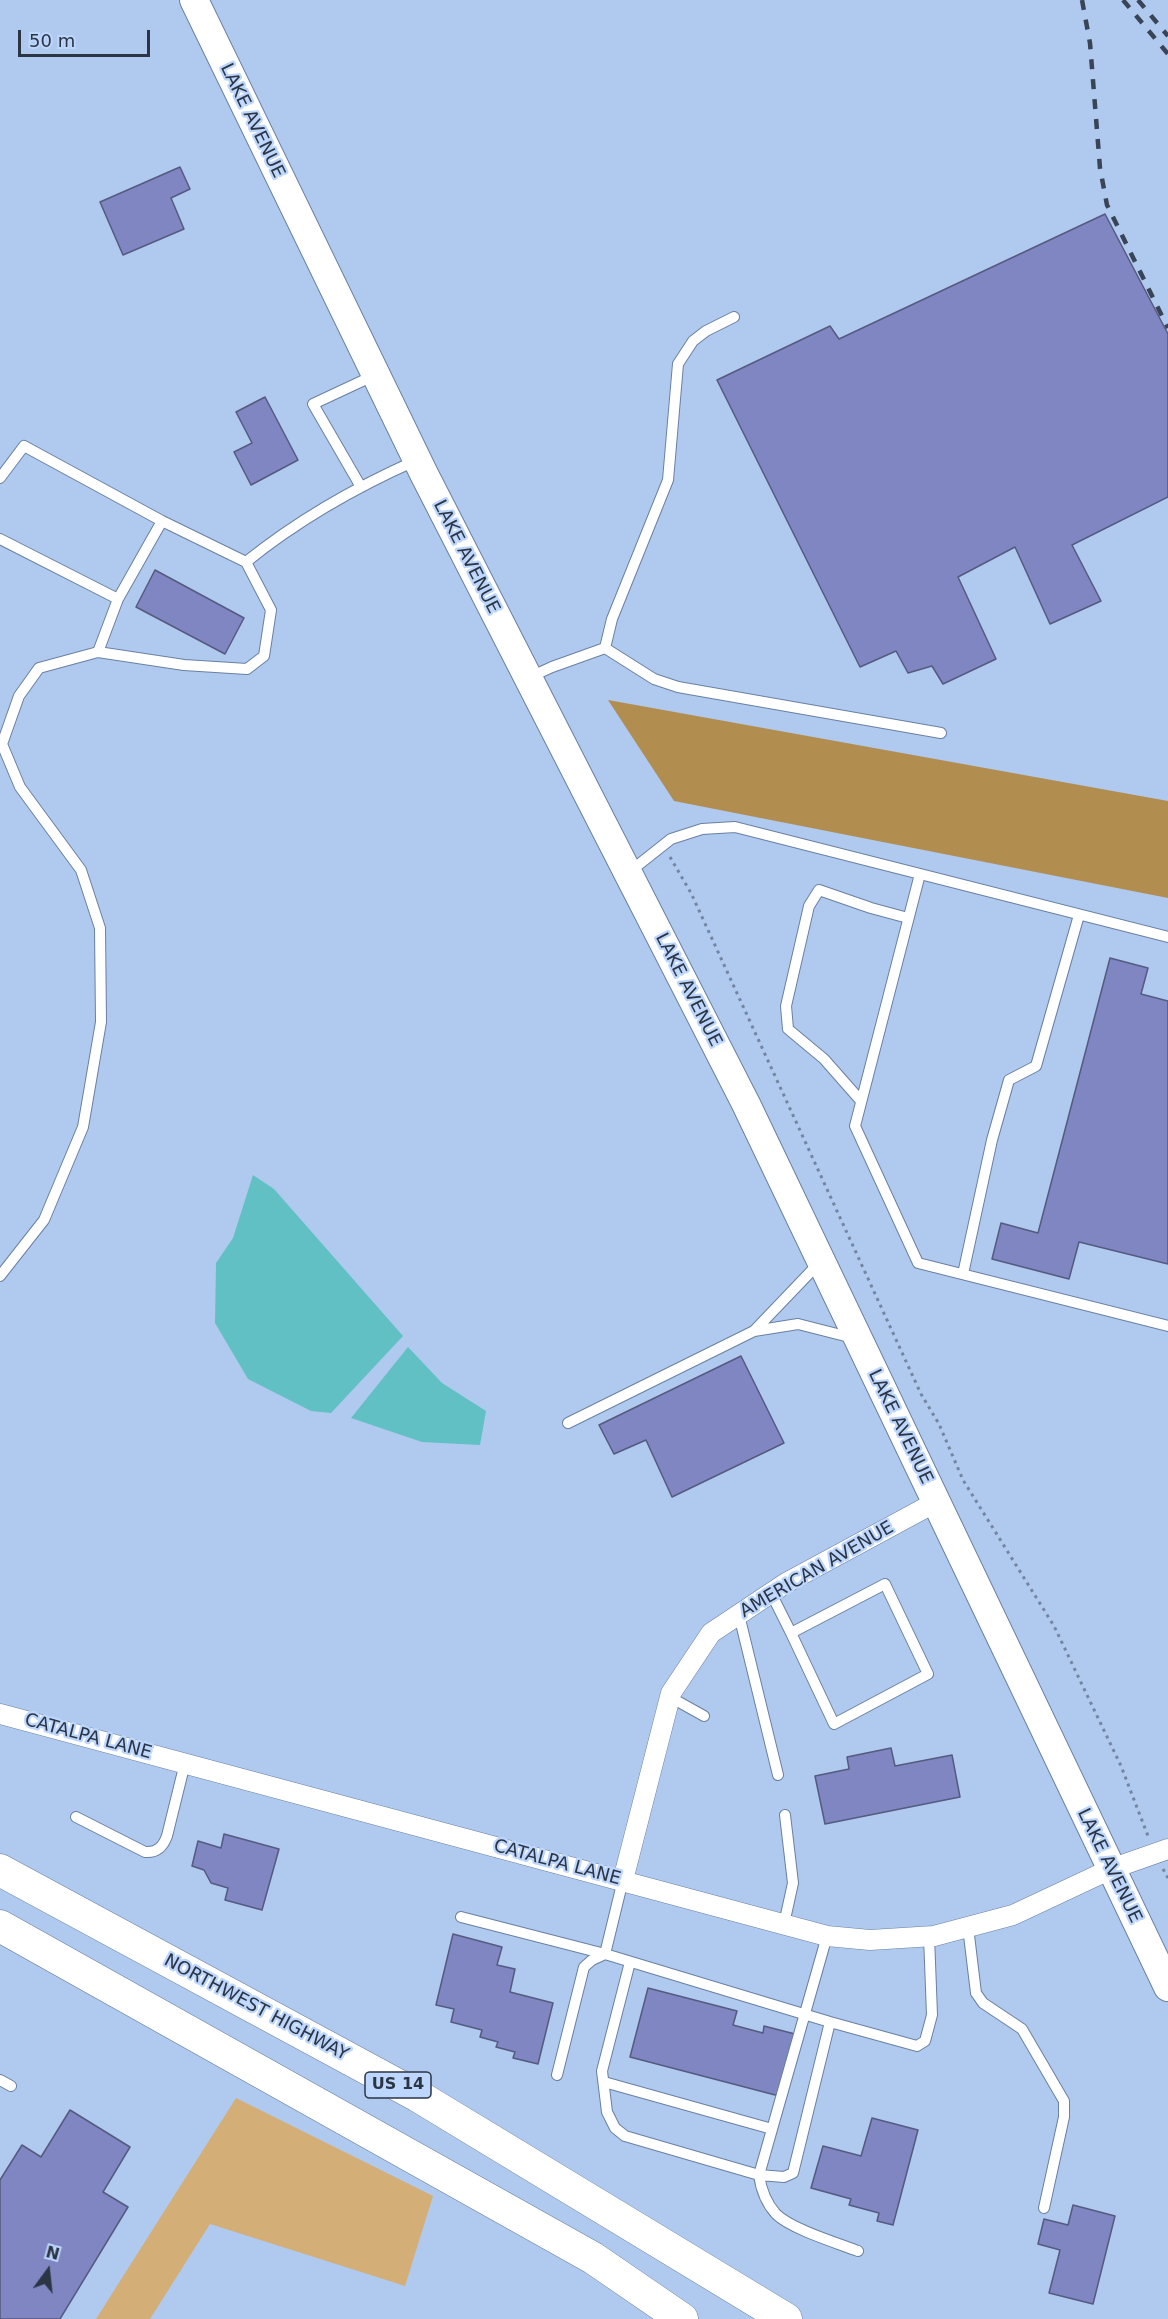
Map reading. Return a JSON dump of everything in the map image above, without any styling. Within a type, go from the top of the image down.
[{"type":"main road","name":"NORTHWEST HIGHWAY","points":[[0,1870],[418,2096],[786,2319]]},
{"type":"main road","points":[[0,1926],[593,2258],[682,2319]]},
{"type":"street","name":"LAKE AVENUE","points":[[194,0],[417,460],[746,1104],[1168,1987]]},
{"type":"street","name":"AMERICAN AVENUE","points":[[623,1880],[670,1697],[711,1634],[786,1583],[936,1502]]},
{"type":"street","name":"CATALPA LANE","points":[[0,1714],[827,1936],[870,1940],[929,1936],[968,1927],[1013,1915],[1111,1869],[1162,1851]]},
{"type":"lane","points":[[605,648],[612,619],[668,480],[678,364],[693,341],[706,330],[734,317]]},
{"type":"lane","points":[[361,487],[313,404],[376,375]]},
{"type":"lane","points":[[0,478],[24,446],[162,521],[246,562],[271,610],[264,656],[247,669],[184,665],[98,652],[39,668],[19,696],[2,744],[20,787],[81,870],[100,928],[101,1022],[83,1127],[44,1220],[0,1276]]},
{"type":"lane","points":[[246,562],[279,536],[361,487],[417,460]]},
{"type":"lane","points":[[98,652],[118,599],[162,521]]},
{"type":"lane","points":[[0,539],[118,599]]},
{"type":"lane","points":[[528,678],[605,648]]},
{"type":"lane","points":[[605,648],[654,679],[678,687],[941,733]]},
{"type":"lane","points":[[628,873],[671,839],[702,830],[735,827],[1168,937]]},
{"type":"lane","points":[[920,874],[855,1126],[918,1263],[1168,1326]]},
{"type":"lane","points":[[861,1101],[824,1059],[788,1029],[786,1006],[809,906],[819,890],[909,918]]},
{"type":"lane","points":[[963,1274],[992,1140],[1009,1080],[1036,1066],[1079,915]]},
{"type":"lane","points":[[754,1331],[821,1261]]},
{"type":"lane","points":[[568,1423],[754,1331],[798,1324],[858,1339]]},
{"type":"lane","points":[[771,1593],[834,1724],[928,1674],[885,1584],[791,1633]]},
{"type":"lane","points":[[739,1615],[778,1774]]},
{"type":"lane","points":[[670,1697],[704,1716]]},
{"type":"lane","points":[[76,1817],[145,1852],[158,1850],[164,1844],[167,1836],[185,1763]]},
{"type":"lane","points":[[784,1924],[793,1883],[785,1815]]},
{"type":"lane","points":[[605,1954],[623,1880]]},
{"type":"lane","points":[[461,1917],[605,1954],[917,2046],[925,2042],[932,2015],[929,1936]]},
{"type":"lane","points":[[968,1927],[976,1993],[983,2003],[1022,2029],[1064,2101],[1064,2117],[1044,2208]]},
{"type":"lane","points":[[827,1936],[759,2175],[762,2190],[777,2214],[791,2224],[858,2251]]},
{"type":"lane","points":[[557,2075],[584,1967],[605,1954]]},
{"type":"lane","points":[[630,1962],[602,2072],[607,2112],[615,2128],[625,2136],[759,2175],[784,2177],[793,2173],[830,2022]]},
{"type":"lane","points":[[0,2080],[11,2086]]},
{"type":"lane","points":[[604,2082],[772,2129]]},
{"type":"path","points":[[663,845],[691,893],[911,1374],[939,1424],[963,1480],[1054,1626],[1162,1851],[1168,1878]]},
{"type":"shaded area","points":[[608,700],[1168,801],[1168,898],[674,801]]},
{"type":"shaded area","points":[[253,1175],[274,1189],[403,1336],[331,1413],[311,1411],[248,1379],[215,1323],[216,1263],[233,1238]]},
{"type":"shaded area","points":[[408,1347],[442,1383],[486,1411],[480,1445],[422,1442],[351,1418]]},
{"type":"shaded area","points":[[236,2098],[433,2196],[405,2286],[210,2224],[150,2319],[96,2319]]},
{"type":"building","points":[[180,167],[190,189],[171,198],[184,229],[123,255],[100,202]]},
{"type":"building","points":[[1105,214],[1168,334],[1168,497],[1072,545],[1101,601],[1050,624],[1015,547],[958,577],[996,659],[943,684],[932,666],[908,673],[896,651],[860,667],[717,380],[830,326],[839,339]]},
{"type":"building","points":[[265,397],[298,460],[251,485],[234,452],[252,443],[236,412]]},
{"type":"building","points":[[155,570],[244,618],[225,654],[136,607]]},
{"type":"building","points":[[1110,958],[1148,968],[1141,994],[1168,1001],[1168,1264],[1079,1242],[1069,1279],[992,1259],[1001,1223],[1038,1233]]},
{"type":"building","points":[[741,1356],[784,1443],[672,1497],[646,1440],[614,1454],[599,1425]]},
{"type":"building","points":[[891,1748],[895,1766],[952,1755],[960,1797],[825,1824],[815,1776],[849,1769],[847,1757]]},
{"type":"building","points":[[224,1834],[279,1849],[262,1910],[225,1900],[228,1888],[211,1883],[204,1870],[192,1866],[198,1841],[221,1848]]},
{"type":"building","points":[[453,1934],[502,1947],[497,1965],[515,1969],[510,1992],[553,2003],[538,2064],[513,2058],[515,2052],[496,2047],[498,2042],[480,2037],[482,2030],[451,2022],[454,2009],[436,2005]]},
{"type":"building","points":[[648,1988],[737,2011],[733,2025],[763,2033],[764,2026],[795,2034],[779,2096],[630,2057]]},
{"type":"building","points":[[70,2110],[130,2147],[103,2192],[128,2207],[60,2319],[0,2319],[0,2180],[22,2145],[41,2157]]},
{"type":"building","points":[[872,2118],[918,2130],[893,2225],[877,2221],[879,2213],[849,2205],[851,2199],[811,2188],[823,2146],[861,2156]]},
{"type":"building","points":[[1073,2205],[1115,2216],[1093,2304],[1049,2293],[1060,2250],[1038,2244],[1044,2219],[1068,2225]]},
{"type":"railway","points":[[1082,0],[1090,43],[1100,168],[1107,205],[1168,328]]},
{"type":"railway","points":[[1123,0],[1168,54]]},
{"type":"railway","points":[[1138,0],[1168,36]]}]
